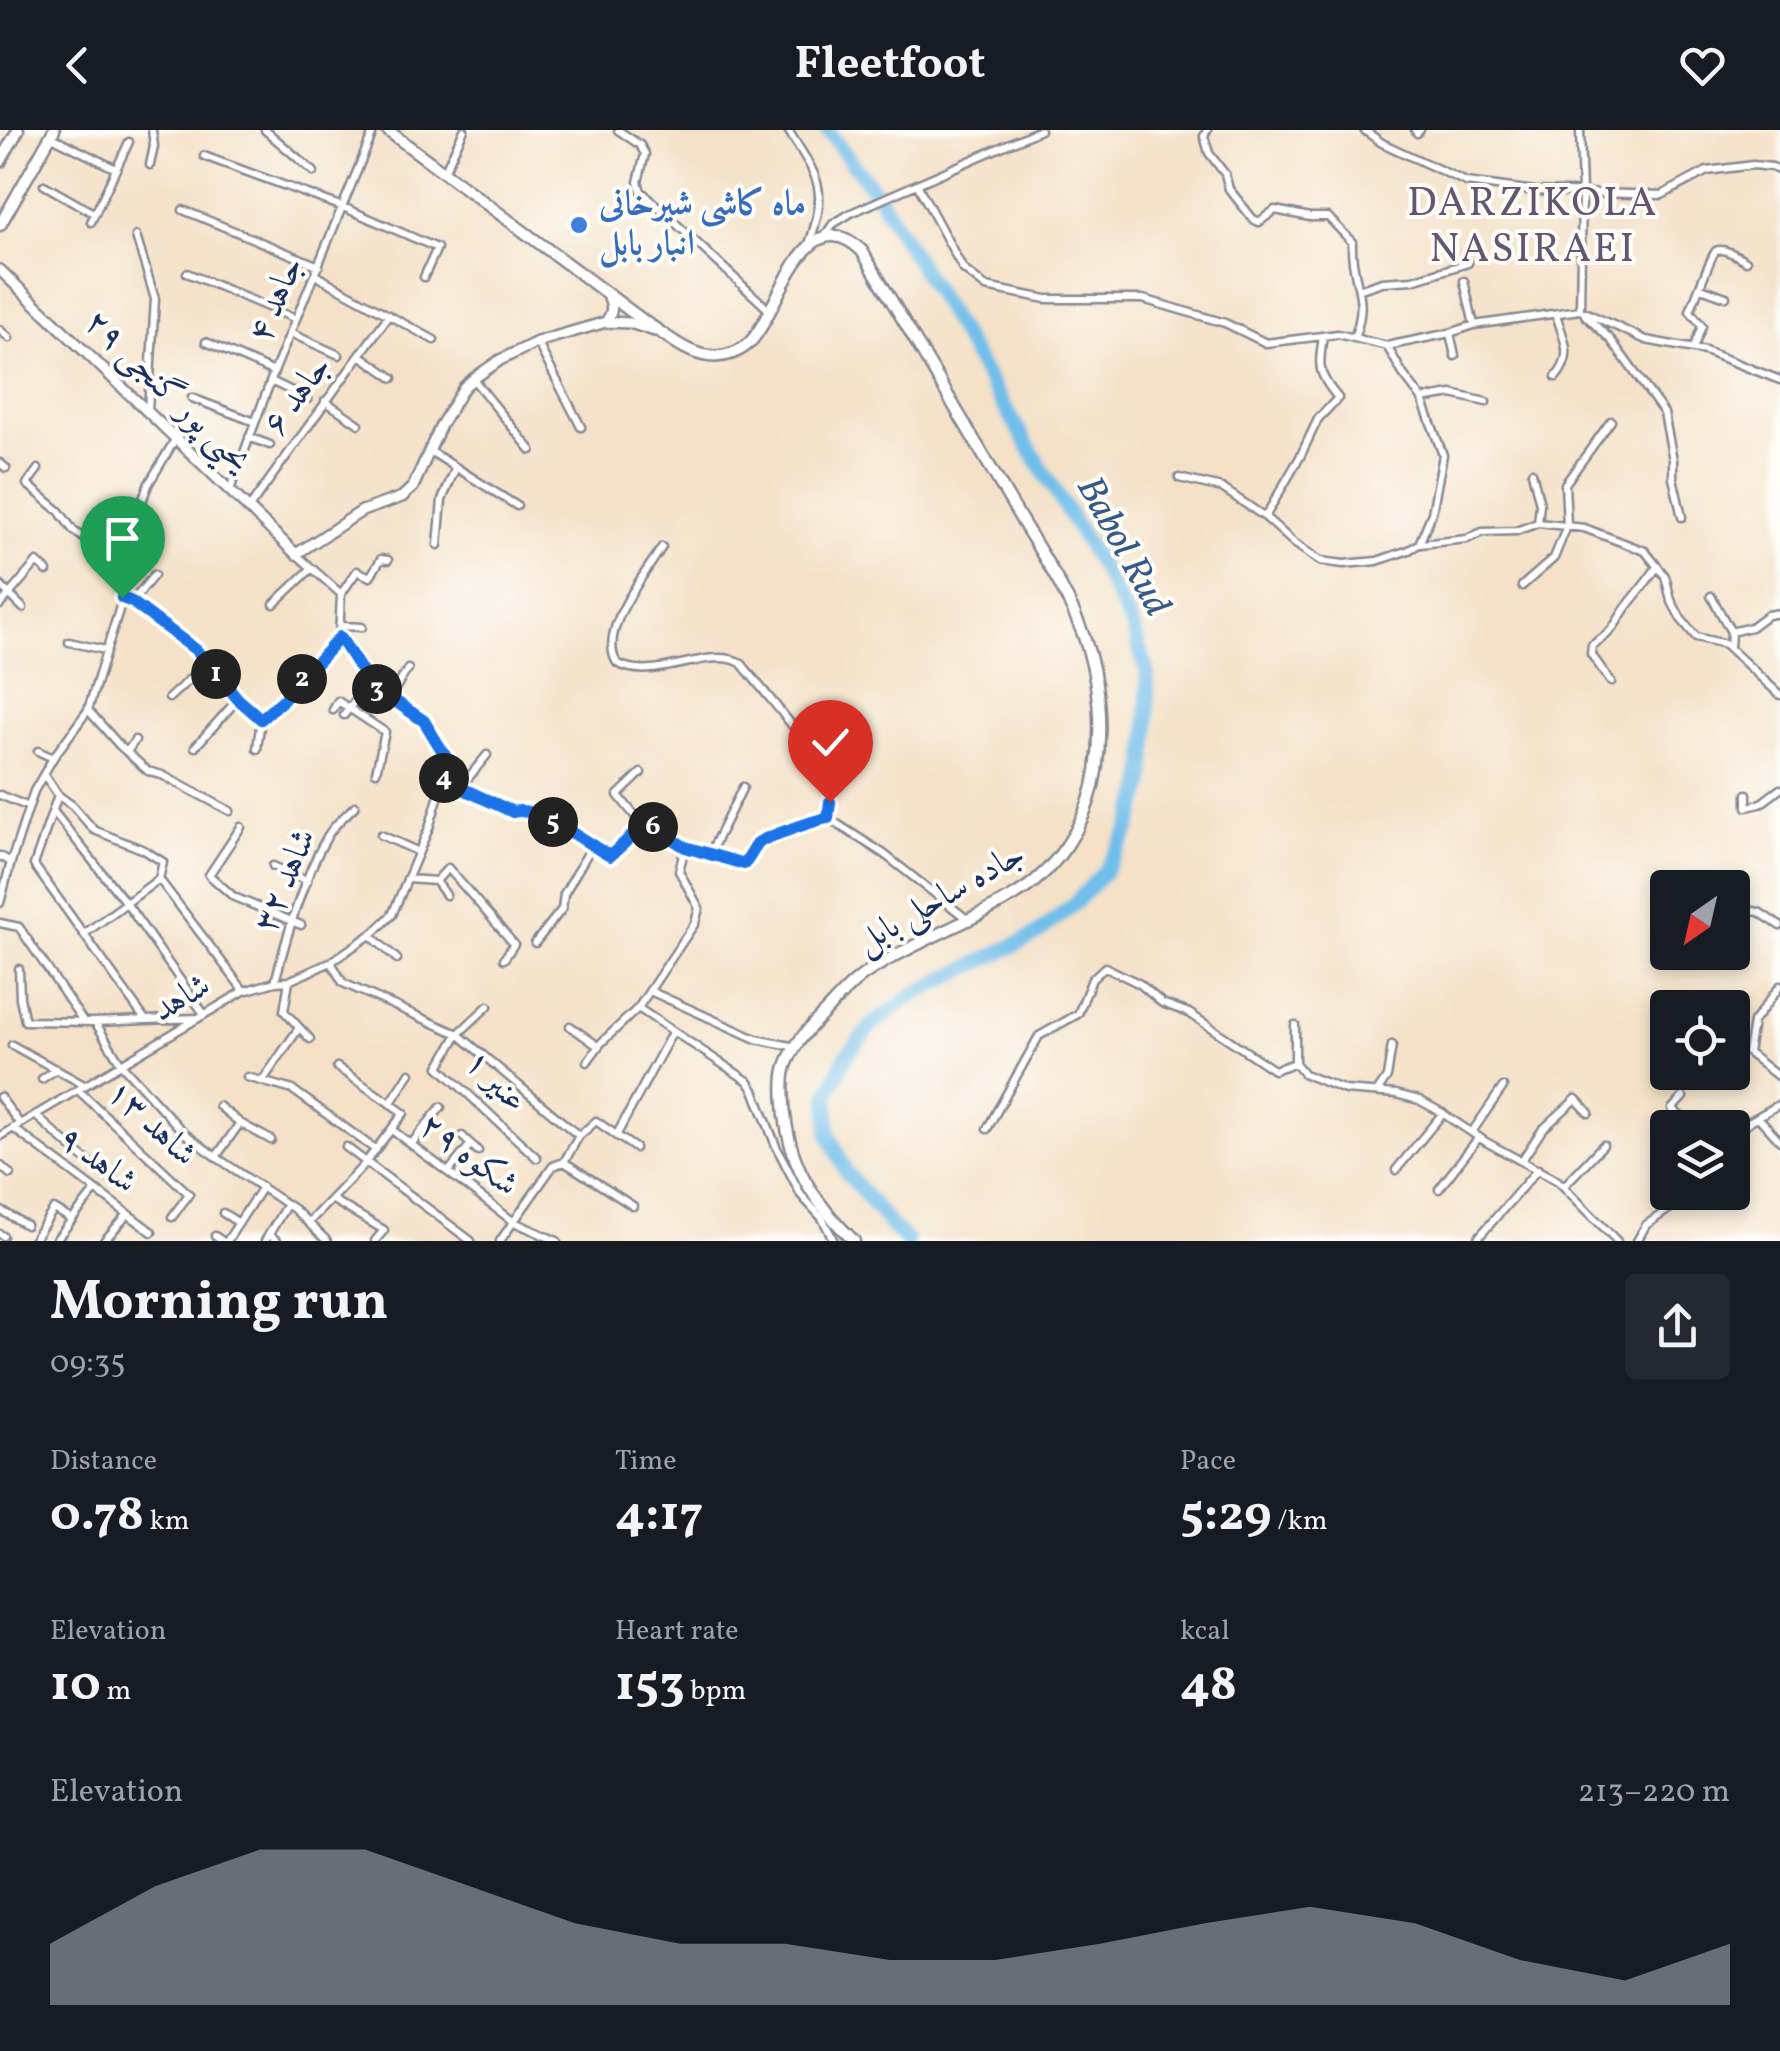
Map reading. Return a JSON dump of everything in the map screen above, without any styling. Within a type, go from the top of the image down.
[{"type":"main road","points":[[1,159],[18,130]]},
{"type":"main road","points":[[387,130],[648,324],[696,353],[727,355],[742,349],[754,338],[798,257],[808,245],[823,238]]},
{"type":"main road","points":[[0,226],[52,133]]},
{"type":"main road","name":"جاده ساحلی بابل","points":[[823,238],[844,239],[862,251],[1060,586],[1084,634],[1098,690],[1099,744],[1088,805],[1071,839],[1050,868],[1031,885],[869,971],[802,1035],[785,1067],[786,1133],[813,1195],[854,1241]]},
{"type":"main road","name":"یحیی پور گنجی ۲۹","points":[[0,270],[296,554]]},
{"type":"main road","points":[[606,293],[612,306],[606,322]]},
{"type":"main road","points":[[296,554],[362,511],[402,497],[413,487],[464,387],[500,360],[537,342],[606,322],[630,324],[669,337]]},
{"type":"street","points":[[150,165],[152,130]]},
{"type":"street","points":[[265,130],[314,172]]},
{"type":"street","name":"جاهد ۴","points":[[230,490],[374,130]]},
{"type":"street","points":[[444,172],[464,130]]},
{"type":"street","points":[[618,130],[640,145],[645,154],[638,182],[642,191],[770,310]]},
{"type":"street","points":[[788,130],[820,186],[819,212],[808,245]]},
{"type":"street","points":[[823,238],[833,224],[851,213],[1040,130]]},
{"type":"street","points":[[1206,130],[1209,152],[1225,174],[1229,189],[1253,219],[1259,222],[1275,210],[1328,217],[1352,242],[1362,319],[1354,338]]},
{"type":"street","points":[[1364,130],[1382,143],[1466,182],[1535,192],[1662,194],[1707,171],[1752,165],[1780,171]]},
{"type":"street","points":[[1580,130],[1580,310],[1610,340],[1664,413],[1682,517]]},
{"type":"street","points":[[52,133],[116,170]]},
{"type":"street","points":[[90,222],[129,142]]},
{"type":"street","points":[[204,156],[343,207],[437,248],[424,277]]},
{"type":"street","points":[[917,184],[963,269],[986,287],[1046,298],[1143,299],[1226,323],[1266,343],[1338,334],[1387,346],[1474,326],[1580,310],[1646,340],[1705,352],[1780,380]]},
{"type":"street","points":[[44,185],[95,214]]},
{"type":"street","points":[[183,210],[319,266]]},
{"type":"street","points":[[136,236],[155,299],[148,411]]},
{"type":"street","points":[[1692,349],[1702,326],[1690,311],[1702,288],[1710,258],[1723,250],[1746,261]]},
{"type":"street","points":[[1360,290],[1382,282],[1413,280],[1468,263]]},
{"type":"street","points":[[187,273],[296,319]]},
{"type":"street","points":[[315,275],[434,340]]},
{"type":"street","points":[[1464,281],[1474,326]]},
{"type":"street","points":[[1702,288],[1726,297]]},
{"type":"street","points":[[1556,314],[1568,356],[1556,376]]},
{"type":"street","name":"جاهد ۶","points":[[249,508],[389,315]]},
{"type":"street","points":[[0,330],[10,338]]},
{"type":"street","points":[[290,333],[339,355]]},
{"type":"street","points":[[1450,333],[1455,356]]},
{"type":"street","points":[[1265,517],[1318,419],[1338,398],[1318,366],[1323,336]]},
{"type":"street","points":[[206,342],[274,372]]},
{"type":"street","points":[[537,342],[581,426]]},
{"type":"street","points":[[1387,346],[1422,399],[1443,455],[1432,513],[1419,544]]},
{"type":"street","points":[[360,355],[393,378]]},
{"type":"street","points":[[473,379],[531,450]]},
{"type":"street","points":[[271,380],[308,399]]},
{"type":"street","points":[[1422,399],[1452,394],[1486,402]]},
{"type":"street","points":[[192,398],[255,422]]},
{"type":"street","points":[[325,401],[360,424]]},
{"type":"street","points":[[1522,586],[1554,558],[1567,526],[1566,484],[1611,422]]},
{"type":"street","points":[[249,437],[270,445]]},
{"type":"street","points":[[0,903],[29,807],[44,774],[88,710],[122,598],[123,535],[176,438]]},
{"type":"street","points":[[430,451],[517,506]]},
{"type":"street","points":[[438,545],[442,500],[456,468]]},
{"type":"street","points":[[38,469],[27,484],[73,530],[87,542],[120,551]]},
{"type":"street","points":[[1532,472],[1540,504],[1538,524]]},
{"type":"street","points":[[1179,478],[1222,488],[1320,561],[1344,564],[1377,561],[1419,544],[1468,540],[1482,532],[1516,531],[1538,524],[1584,528],[1645,551],[1664,576],[1681,619],[1696,636],[1725,644],[1780,694]]},
{"type":"street","points":[[129,523],[154,539]]},
{"type":"street","points":[[662,547],[622,612],[611,641],[613,658],[634,669],[728,658],[740,663],[822,763],[829,787],[828,818]]},
{"type":"street","points":[[296,554],[341,594]]},
{"type":"street","points":[[258,748],[261,719],[340,637],[341,594],[358,571],[370,577],[381,560],[388,560]]},
{"type":"street","points":[[0,605],[37,562],[47,571]]},
{"type":"street","points":[[1611,682],[1590,654],[1592,645],[1613,631],[1657,567]]},
{"type":"street","points":[[274,604],[312,568]]},
{"type":"street","points":[[132,602],[154,575]]},
{"type":"street","points":[[0,585],[23,608]]},
{"type":"street","points":[[1711,596],[1731,632],[1730,648]]},
{"type":"street","points":[[122,598],[196,650],[238,699],[261,719]]},
{"type":"street","points":[[1731,632],[1780,613]]},
{"type":"street","points":[[341,626],[362,627]]},
{"type":"street","points":[[340,637],[369,683],[424,721],[449,762],[429,828],[407,879],[436,881]]},
{"type":"street","points":[[69,642],[105,650]]},
{"type":"street","points":[[169,698],[206,664]]},
{"type":"street","points":[[390,698],[408,669]]},
{"type":"street","points":[[347,712],[369,683]]},
{"type":"street","points":[[195,747],[238,699]]},
{"type":"street","points":[[333,710],[338,701],[347,712],[385,732],[376,772]]},
{"type":"street","points":[[88,710],[148,771],[230,811]]},
{"type":"street","points":[[127,752],[135,740]]},
{"type":"street","points":[[38,750],[53,758]]},
{"type":"street","points":[[460,788],[487,755]]},
{"type":"street","points":[[641,773],[618,796],[643,826],[653,827],[685,847],[744,864],[766,837],[828,818],[884,854],[968,920]]},
{"type":"street","points":[[44,774],[58,795],[94,830],[163,862],[158,879],[84,934]]},
{"type":"street","points":[[444,780],[513,812],[522,809],[552,821],[610,856],[643,826]]},
{"type":"street","points":[[708,855],[743,787]]},
{"type":"street","points":[[1747,794],[1747,808],[1760,804],[1780,789]]},
{"type":"street","points":[[0,795],[29,807]]},
{"type":"street","points":[[58,795],[34,865],[144,1018]]},
{"type":"street","name":"شاهد ۳۲","points":[[274,982],[290,922],[307,881],[330,833],[355,806]]},
{"type":"street","points":[[53,810],[126,903],[202,1016]]},
{"type":"street","points":[[240,827],[209,874],[234,897],[300,925]]},
{"type":"street","points":[[382,835],[419,852]]},
{"type":"street","points":[[535,944],[562,910],[564,894],[592,846]]},
{"type":"street","points":[[587,1062],[638,1008],[695,924],[700,908],[679,871],[685,847]]},
{"type":"street","points":[[0,856],[11,862]]},
{"type":"street","points":[[273,866],[307,881]]},
{"type":"street","points":[[436,881],[448,868],[514,944],[504,959]]},
{"type":"street","points":[[158,879],[244,991]]},
{"type":"street","name":"شاهد","points":[[0,1136],[244,991],[289,981],[331,962],[392,915],[407,879]]},
{"type":"street","points":[[436,881],[446,895]]},
{"type":"street","points":[[1750,911],[1780,926]]},
{"type":"street","points":[[0,923],[19,927],[83,1021]]},
{"type":"street","points":[[370,935],[397,959]]},
{"type":"street","points":[[331,962],[344,984],[458,1034],[579,1136]]},
{"type":"street","points":[[987,1129],[1039,1036],[1078,1014],[1092,979],[1105,968],[1140,984],[1162,1003],[1189,1012],[1274,1070],[1294,1063]]},
{"type":"street","points":[[19,969],[25,1021],[202,1016]]},
{"type":"street","points":[[289,981],[284,1011],[310,1039]]},
{"type":"street","points":[[1780,986],[1752,1022],[1748,1053],[1780,1078]]},
{"type":"street","points":[[650,991],[756,1039],[796,1047]]},
{"type":"street","points":[[458,1034],[488,1006]]},
{"type":"street","points":[[638,1008],[748,1081],[801,1195],[822,1218],[834,1241]]},
{"type":"street","points":[[95,1022],[122,1064],[184,1133],[287,1204],[327,1241]]},
{"type":"street","points":[[570,1026],[598,1046]]},
{"type":"street","points":[[1295,1026],[1294,1063],[1304,1074],[1345,1090],[1419,1100],[1564,1186],[1617,1241]]},
{"type":"street","points":[[263,1080],[298,1028]]},
{"type":"street","points":[[616,1136],[673,1031]]},
{"type":"street","name":"عنیر ۱","points":[[458,1034],[439,1067],[537,1158]]},
{"type":"street","name":"شاهد ۱۳","points":[[12,1045],[81,1088],[189,1194],[183,1210],[172,1216]]},
{"type":"street","points":[[1377,1093],[1387,1078],[1392,1045]]},
{"type":"street","points":[[309,1222],[365,1165],[404,1113],[337,1067]]},
{"type":"street","points":[[42,1079],[56,1070]]},
{"type":"street","points":[[390,1104],[410,1073]]},
{"type":"street","points":[[247,1078],[293,1090],[376,1150]]},
{"type":"street","points":[[1439,1189],[1503,1088]]},
{"type":"street","name":"شاهد ۹","points":[[0,1097],[17,1126],[152,1232]]},
{"type":"street","points":[[1673,1110],[1684,1097]]},
{"type":"street","points":[[1522,1160],[1542,1130],[1576,1099],[1589,1113]]},
{"type":"street","points":[[1750,1122],[1780,1104]]},
{"type":"street","points":[[218,1106],[271,1140]]},
{"type":"street","points":[[412,1144],[440,1107]]},
{"type":"street","points":[[1396,1170],[1443,1113]]},
{"type":"street","points":[[35,1116],[114,1181]]},
{"type":"street","points":[[1758,1116],[1780,1141]]},
{"type":"street","points":[[500,1241],[553,1166],[564,1162],[579,1136],[596,1121],[635,1148]]},
{"type":"street","points":[[216,1158],[240,1123]]},
{"type":"street","name":"شکوه ۲۹","points":[[392,1130],[514,1222],[557,1241]]},
{"type":"street","points":[[462,1136],[478,1151]]},
{"type":"street","points":[[448,1171],[471,1144]]},
{"type":"street","points":[[1564,1186],[1603,1145]]},
{"type":"street","points":[[346,1147],[471,1241]]},
{"type":"street","points":[[564,1162],[633,1206]]},
{"type":"street","points":[[0,1165],[10,1174]]},
{"type":"street","points":[[1478,1238],[1538,1169]]},
{"type":"street","points":[[221,1239],[239,1223],[262,1187]]},
{"type":"street","points":[[55,1241],[95,1191]]},
{"type":"street","points":[[331,1199],[384,1230],[374,1241]]},
{"type":"street","points":[[277,1241],[267,1238],[287,1204]]},
{"type":"street","points":[[33,1241],[54,1209],[72,1219]]},
{"type":"street","points":[[1637,1241],[1646,1225],[1668,1210]]},
{"type":"street","points":[[0,1212],[26,1226]]},
{"type":"street","points":[[223,1212],[239,1223]]},
{"type":"street","points":[[104,1241],[127,1215]]},
{"type":"waterway","name":"Babol Rud","points":[[827,130],[878,196],[1102,569],[1132,625],[1147,672],[1144,785],[1129,830],[1104,872],[1074,904],[1037,934],[913,995],[873,1024],[846,1056],[828,1094],[829,1135],[846,1172],[907,1241]]},
{"type":"place","name":"ماه کاشی شیرخانی انبار بابل","points":[[579,225]]},
{"type":"district","name":"DARZIKOLA NASIRAEI","points":[[1533,228]]},
{"type":"route","points":[[122,598],[196,650],[238,699],[261,719],[340,637],[369,683],[424,721],[449,762],[444,780],[513,812],[522,809],[552,821],[610,856],[643,826],[653,827],[685,847],[744,864],[766,837],[828,818],[830,802]]}]
